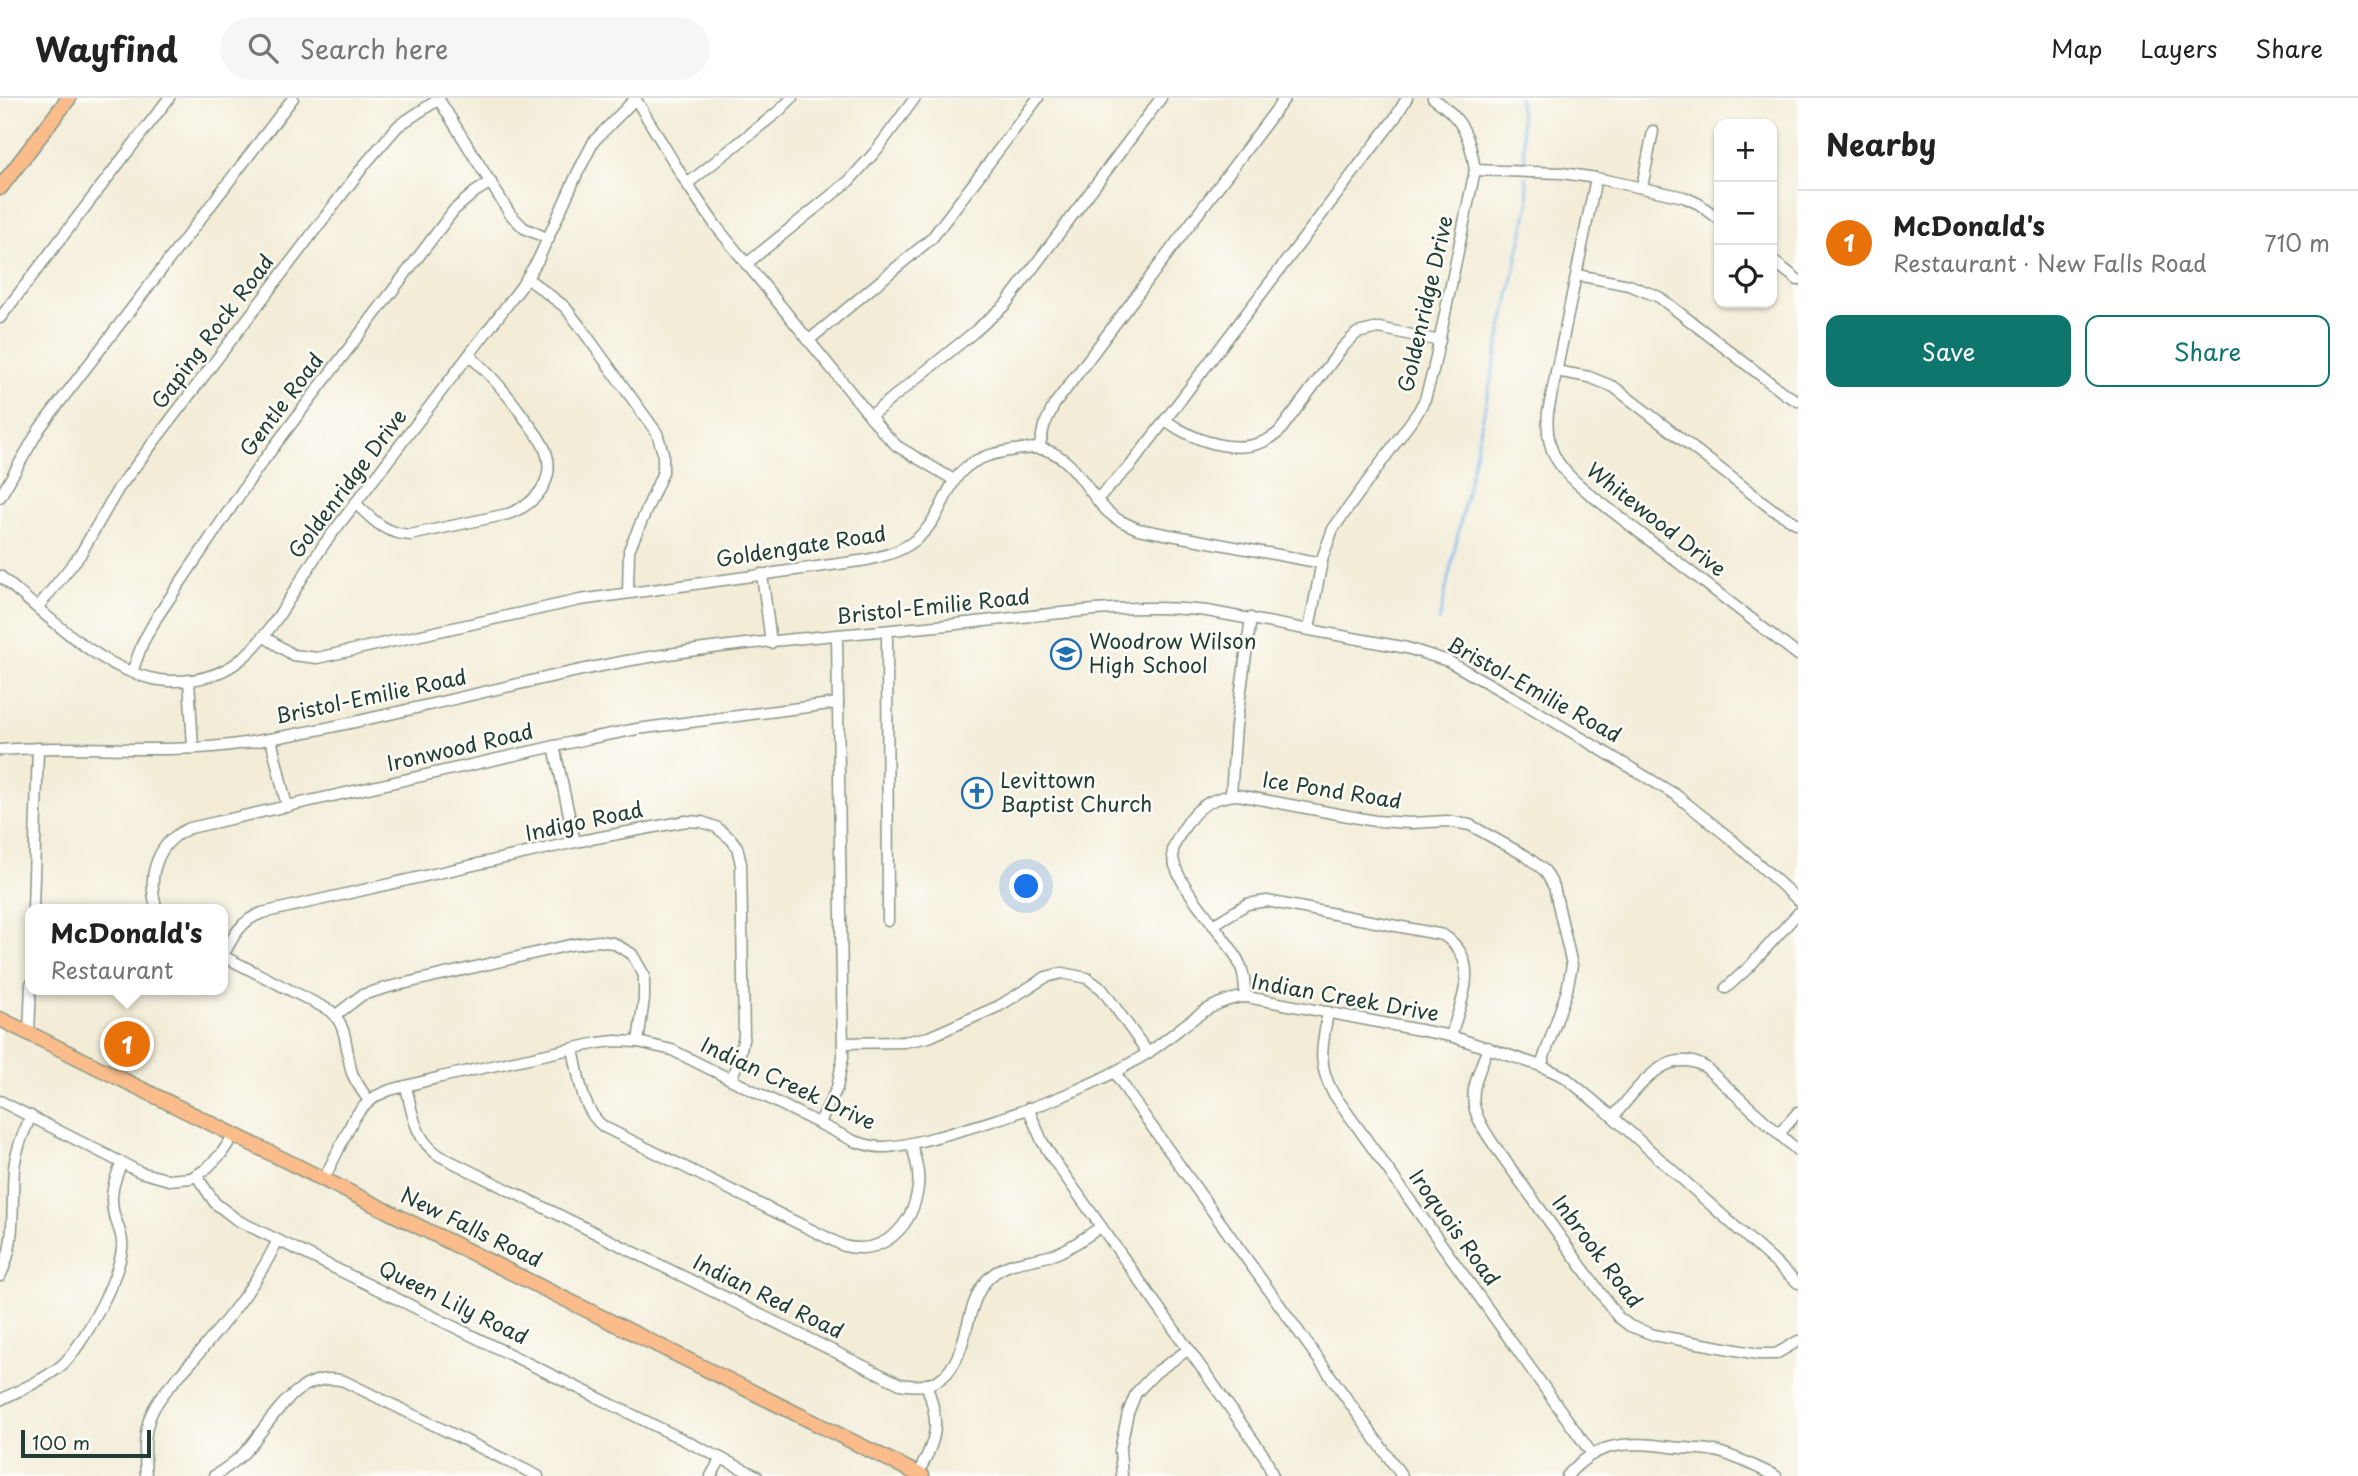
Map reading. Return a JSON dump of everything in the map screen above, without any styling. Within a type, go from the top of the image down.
[{"type":"main road","points":[[0,188],[69,98]]},
{"type":"main road","name":"New Falls Road","points":[[0,1019],[920,1475]]},
{"type":"street","points":[[0,318],[169,98]]},
{"type":"street","points":[[0,497],[40,428],[293,98]]},
{"type":"street","points":[[438,98],[517,222],[549,239]]},
{"type":"street","name":"Gaping Rock Road","points":[[38,607],[80,555],[118,489],[366,163],[398,126],[438,98]]},
{"type":"street","points":[[636,98],[687,184],[746,264],[870,416],[897,446],[954,480]]},
{"type":"street","name":"Goldenridge Drive","points":[[0,576],[88,648],[132,673],[167,681],[189,680],[229,668],[246,656],[264,636],[355,503],[527,278],[549,239],[594,141],[636,98]]},
{"type":"street","points":[[687,184],[792,98]]},
{"type":"street","points":[[746,264],[849,181],[915,98]]},
{"type":"street","points":[[808,341],[932,238],[1038,98]]},
{"type":"street","points":[[870,416],[1005,305],[1161,98]]},
{"type":"street","points":[[1285,98],[1054,405],[1044,426],[1039,449],[1063,460],[1114,517],[1138,529],[1322,563]]},
{"type":"street","points":[[1097,499],[1131,465],[1407,98]]},
{"type":"street","name":"Goldenridge Drive","points":[[1309,629],[1327,542],[1342,514],[1404,433],[1425,399],[1440,341],[1475,170],[1472,149],[1463,127],[1449,110],[1433,98]]},
{"type":"street","points":[[1642,187],[1653,131]]},
{"type":"street","points":[[1475,170],[1562,173],[1596,178],[1684,197],[1714,215]]},
{"type":"street","name":"Whitewood Drive","points":[[1596,178],[1548,412],[1547,433],[1553,456],[1563,470],[1591,495],[1798,655]]},
{"type":"street","name":"Gentle Road","points":[[132,673],[146,634],[257,470],[454,210],[491,182]]},
{"type":"street","points":[[1777,264],[1798,280]]},
{"type":"street","points":[[1577,275],[1629,285],[1659,297],[1785,394],[1798,401]]},
{"type":"street","points":[[527,278],[565,307],[657,433],[663,453],[663,472],[629,550],[628,592]]},
{"type":"street","points":[[1165,420],[1204,441],[1238,447],[1256,446],[1279,432],[1342,348],[1357,333],[1379,328],[1440,341]]},
{"type":"street","points":[[355,503],[386,530],[410,534],[508,514],[523,508],[541,492],[548,477],[544,446],[497,380],[469,355]]},
{"type":"street","points":[[1556,371],[1589,377],[1614,387],[1772,509],[1798,524]]},
{"type":"street","name":"Goldengate Road","points":[[264,636],[293,655],[317,658],[552,605],[628,592],[867,560],[900,550],[925,530],[954,480],[977,461],[990,455],[1039,449]]},
{"type":"street","points":[[761,574],[771,643]]},
{"type":"street","name":"Bristol-Emilie Road","points":[[0,750],[193,748],[271,738],[617,663],[837,636],[1146,607],[1207,611],[1430,654],[1448,661],[1676,795],[1731,839],[1798,900]]},
{"type":"street","points":[[1231,795],[1237,715],[1251,618]]},
{"type":"street","points":[[887,631],[888,921]]},
{"type":"street","points":[[818,1124],[837,1088],[841,1075],[843,1043],[837,636]]},
{"type":"street","points":[[189,680],[193,748]]},
{"type":"street","name":"Ironwood Road","points":[[156,904],[156,861],[161,851],[177,834],[190,828],[637,729],[838,703]]},
{"type":"street","points":[[271,738],[287,807]]},
{"type":"street","points":[[554,746],[575,842]]},
{"type":"street","points":[[33,904],[38,748]]},
{"type":"street","name":"Ice Pond Road","points":[[1245,997],[1245,984],[1237,959],[1174,864],[1173,851],[1177,838],[1199,808],[1213,799],[1231,795],[1375,821],[1461,822],[1488,832],[1538,864],[1554,887],[1572,965],[1567,990],[1541,1066]]},
{"type":"street","name":"Indigo Road","points":[[228,948],[241,926],[256,915],[575,842],[694,821],[716,827],[731,839],[737,847],[741,864],[744,1036],[731,1079]]},
{"type":"street","points":[[1213,925],[1247,904],[1267,901],[1443,934],[1459,948],[1467,969],[1451,1036]]},
{"type":"street","points":[[1726,988],[1798,913]]},
{"type":"street","points":[[336,1016],[362,995],[389,986],[570,945],[608,942],[626,949],[642,968],[644,986],[638,1042]]},
{"type":"street","points":[[228,958],[326,1007],[336,1016],[345,1031],[353,1073],[369,1101],[354,1118],[324,1179]]},
{"type":"street","points":[[843,1043],[904,1042],[929,1037],[999,1006],[1046,977],[1062,973],[1087,978],[1102,989],[1148,1053]]},
{"type":"street","points":[[29,1034],[31,995]]},
{"type":"street","name":"Indian Creek Drive","points":[[369,1101],[390,1090],[573,1049],[607,1042],[638,1042],[672,1050],[818,1124],[860,1143],[881,1148],[911,1144],[978,1125],[1028,1108],[1115,1072],[1148,1053],[1220,1002],[1245,997],[1451,1036],[1541,1066],[1565,1077],[1798,1283]]},
{"type":"street","name":"Iroquois Road","points":[[1328,1012],[1321,1058],[1325,1078],[1592,1454]]},
{"type":"street","name":"Inbrook Road","points":[[1488,1047],[1472,1094],[1477,1119],[1493,1145],[1619,1317],[1630,1326],[1654,1335],[1758,1354],[1783,1351],[1798,1341]]},
{"type":"street","points":[[573,1049],[586,1103],[604,1127],[844,1246],[869,1248],[890,1239],[901,1229],[918,1189],[917,1166],[911,1144]]},
{"type":"street","points":[[1613,1117],[1660,1067],[1674,1060],[1684,1060],[1705,1067],[1798,1151]]},
{"type":"street","points":[[1115,1072],[1130,1097],[1402,1476]]},
{"type":"street","name":"Indian Red Road","points":[[406,1086],[417,1129],[426,1145],[440,1156],[888,1379],[909,1385],[926,1384]]},
{"type":"street","points":[[0,1101],[140,1172],[162,1179],[185,1179],[196,1175],[213,1163],[234,1135]]},
{"type":"street","points":[[1028,1108],[1053,1159],[1265,1457],[1273,1476]]},
{"type":"street","points":[[1779,1134],[1798,1112]]},
{"type":"street","points":[[0,1276],[8,1258],[14,1166],[19,1143],[31,1116]]},
{"type":"street","points":[[0,1400],[50,1374],[67,1360],[80,1344],[114,1278],[122,1255],[122,1240],[111,1194],[122,1163]]},
{"type":"street","name":"Queen Lily Road","points":[[196,1175],[209,1196],[226,1213],[757,1476]]},
{"type":"street","points":[[920,1475],[935,1434],[937,1420],[926,1384],[944,1374],[958,1357],[977,1295],[988,1279],[1009,1264],[1063,1251],[1101,1227]]},
{"type":"street","points":[[146,1476],[146,1430],[150,1415],[242,1301],[262,1272],[278,1240]]},
{"type":"street","points":[[1122,1476],[1120,1450],[1128,1413],[1136,1393],[1155,1373],[1189,1349]]},
{"type":"street","points":[[214,1476],[244,1452],[296,1391],[310,1382],[329,1378],[344,1381],[538,1476]]},
{"type":"street","points":[[1567,1476],[1592,1454],[1606,1448],[1631,1444],[1702,1450],[1739,1459],[1776,1476]]},
{"type":"street","points":[[711,1476],[721,1458]]},
{"type":"waterway","points":[[1519,98],[1526,169]]},
{"type":"waterway","points":[[1439,622],[1529,203],[1526,176]]},
{"type":"place","name":"Woodrow Wilson High School","points":[[1066,654]]},
{"type":"place","name":"Levittown Baptist Church","points":[[977,793]]},
{"type":"place","name":"McDonald's","points":[[127,1044]]}]
